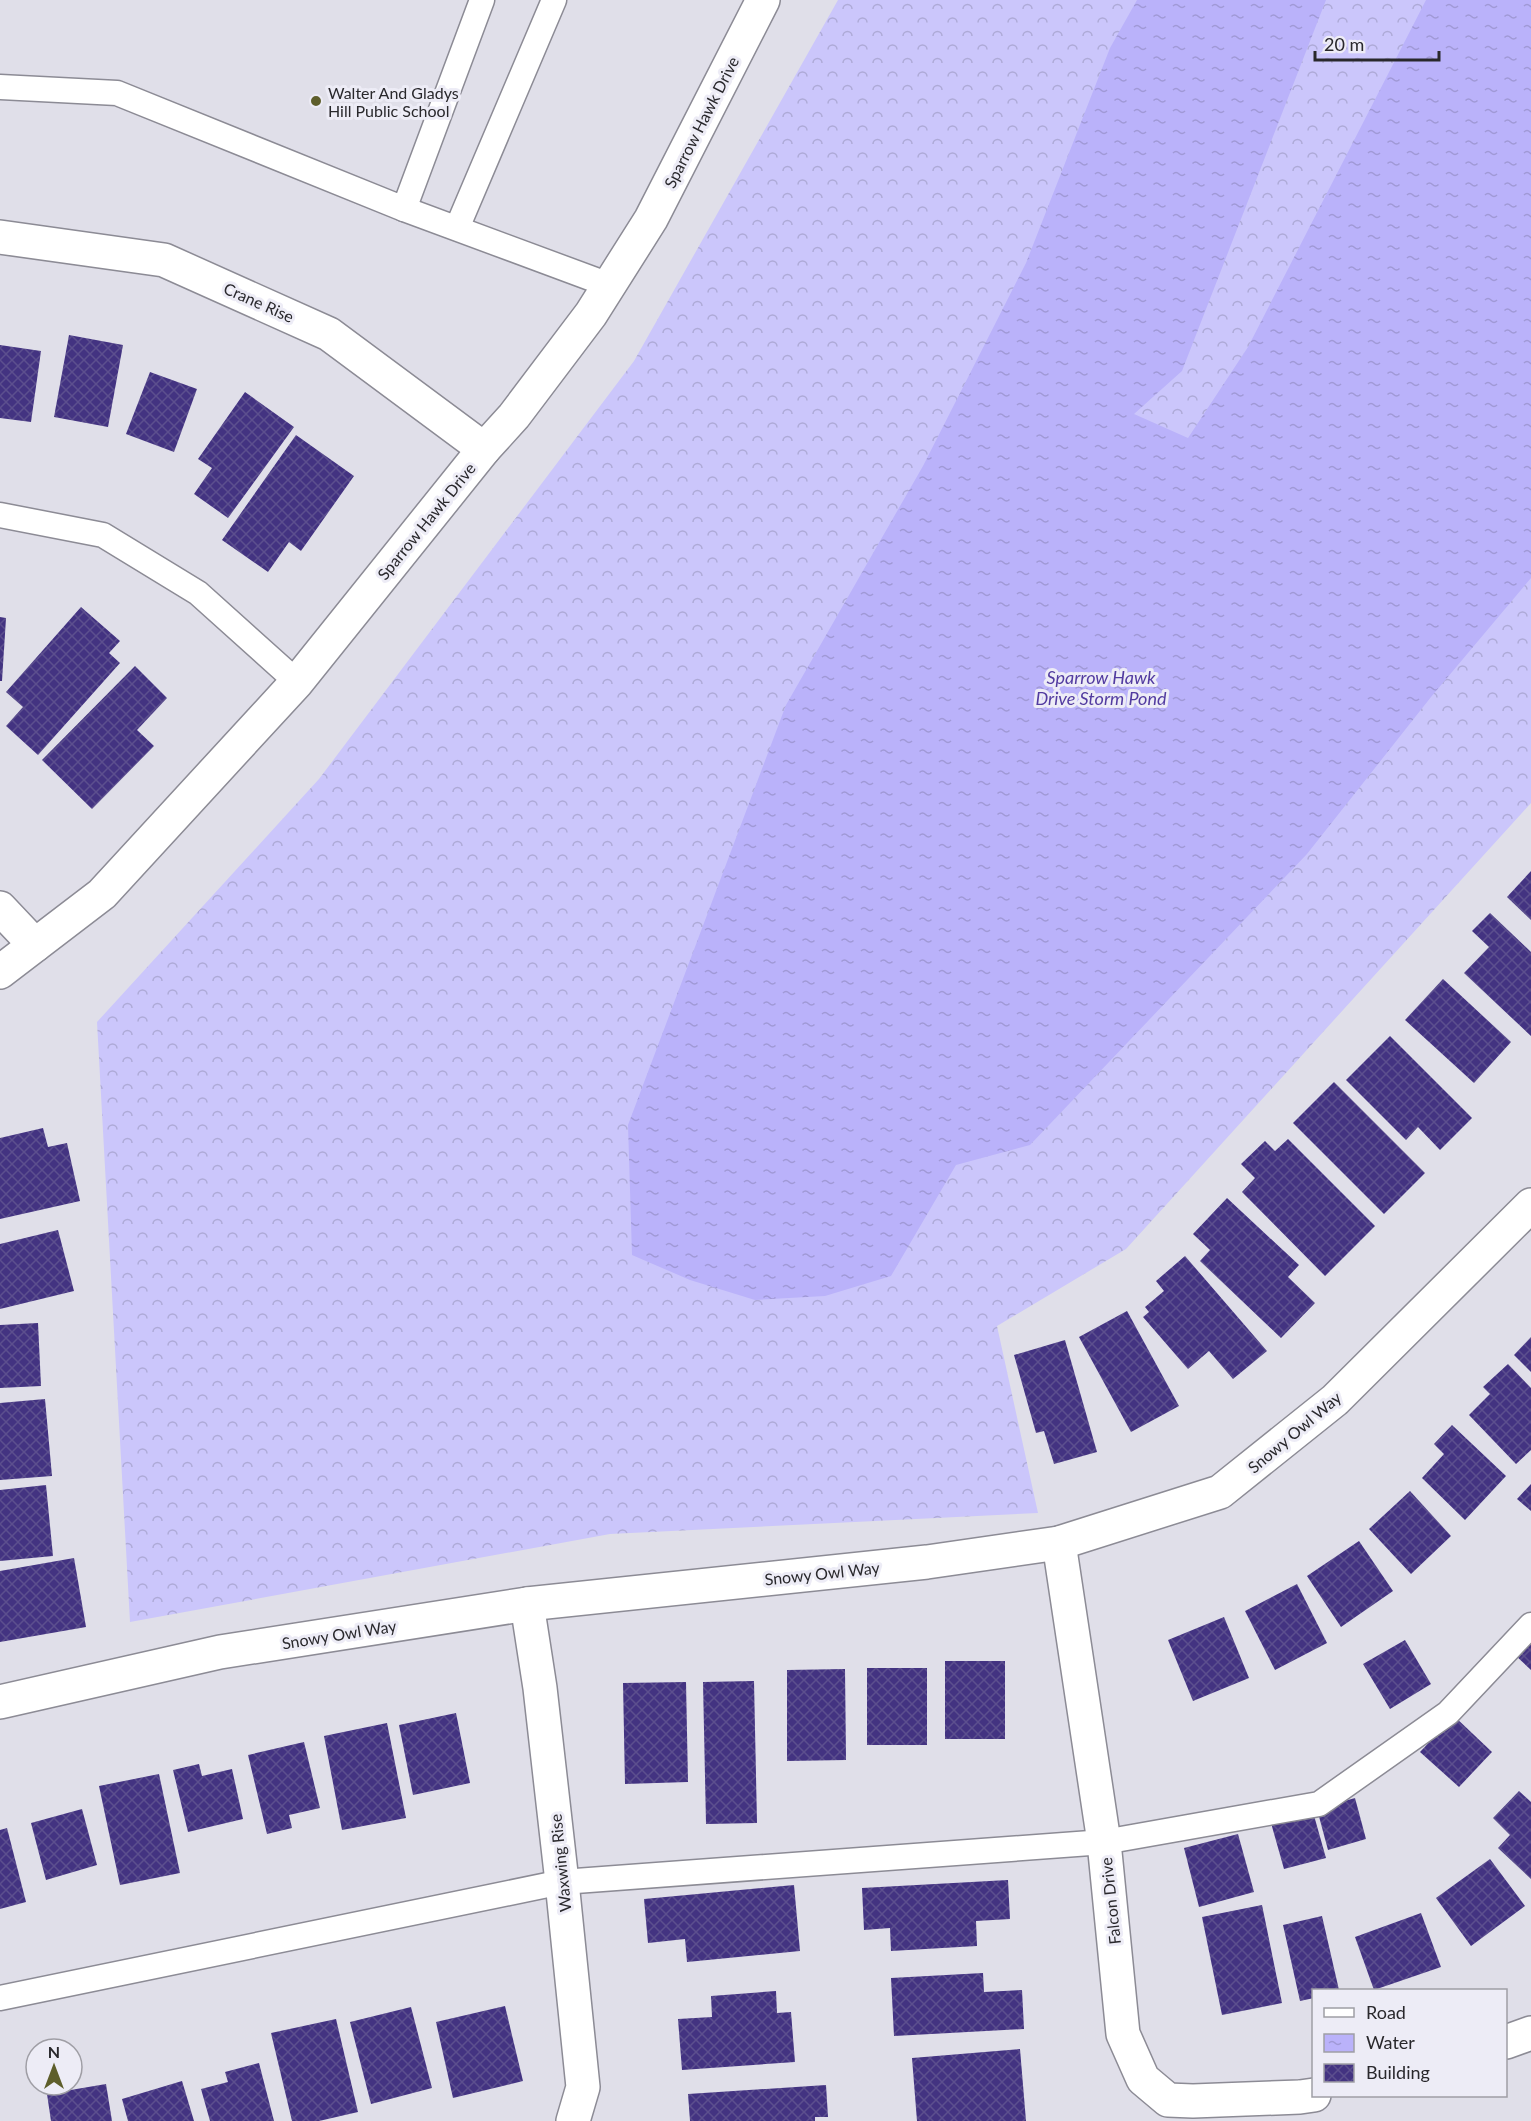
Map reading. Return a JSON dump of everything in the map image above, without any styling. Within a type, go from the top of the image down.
[{"type":"street","name":"Sparrow Hawk Drive","points":[[0,972],[102,894],[297,682],[484,449],[514,416],[591,314],[651,219],[763,0]]},
{"type":"street","name":"Crane Rise","points":[[0,237],[164,260],[329,334],[484,449]]},
{"type":"street","points":[[0,908],[34,945]]},
{"type":"street","name":"Snowy Owl Way","points":[[0,1702],[220,1652],[526,1604],[927,1562],[1059,1543],[1220,1492],[1335,1400],[1531,1205]]},
{"type":"street","name":"Falcon Drive","points":[[1059,1543],[1104,1842],[1123,2034],[1143,2079],[1168,2100],[1193,2102],[1312,2095]]},
{"type":"street","name":"Waxwing Rise","points":[[526,1604],[540,1688],[583,2087],[573,2121]]},
{"type":"street","points":[[1507,2042],[1531,2033]]},
{"type":"lane","points":[[404,209],[482,0]]},
{"type":"lane","points":[[457,228],[554,0]]},
{"type":"lane","points":[[0,87],[117,93],[404,209],[609,285]]},
{"type":"lane","points":[[0,515],[103,535],[198,593],[297,682]]},
{"type":"lane","points":[[0,1998],[562,1882],[1104,1842],[1319,1804],[1448,1713],[1531,1625]]},
{"type":"green space","points":[[838,0],[1531,0],[1531,803],[1126,1249],[997,1326],[1038,1513],[610,1534],[130,1622],[97,1022],[319,779],[634,361]]},
{"type":"water","name":"Sparrow Hawk Drive Storm Pond","points":[[1137,0],[1326,0],[1182,371],[1134,414],[1188,438],[1248,347],[1426,0],[1531,0],[1531,578],[1431,697],[1307,854],[1030,1145],[956,1165],[891,1276],[825,1296],[755,1300],[690,1280],[632,1255],[628,1125],[786,705],[923,466],[1026,263],[1110,48]]},
{"type":"building","points":[[69,335],[123,345],[108,427],[54,417]]},
{"type":"building","points":[[0,345],[41,351],[31,422],[0,418]]},
{"type":"building","points":[[150,372],[197,389],[174,452],[126,434]]},
{"type":"building","points":[[245,392],[294,427],[228,518],[194,494],[212,468],[198,459]]},
{"type":"building","points":[[296,435],[354,476],[301,551],[289,542],[268,572],[222,540]]},
{"type":"building","points":[[81,607],[120,641],[109,653],[120,663],[38,755],[6,726],[23,707],[6,692]]},
{"type":"building","points":[[0,617],[6,618],[2,681],[0,681]]},
{"type":"building","points":[[135,666],[167,698],[137,730],[154,746],[92,809],[42,760]]},
{"type":"building","points":[[1531,871],[1531,920],[1507,897]]},
{"type":"building","points":[[1490,913],[1531,952],[1531,1036],[1464,973],[1489,947],[1472,931]]},
{"type":"building","points":[[1443,979],[1511,1042],[1474,1083],[1405,1020]]},
{"type":"building","points":[[1390,1036],[1472,1118],[1440,1150],[1418,1127],[1406,1140],[1346,1080]]},
{"type":"building","points":[[1334,1082],[1425,1173],[1384,1214],[1293,1123]]},
{"type":"building","points":[[43,1128],[48,1147],[67,1143],[80,1201],[0,1219],[0,1138]]},
{"type":"building","points":[[1288,1139],[1375,1226],[1325,1276],[1242,1192],[1255,1178],[1241,1164],[1265,1141],[1275,1151]]},
{"type":"building","points":[[1227,1198],[1299,1265],[1288,1277],[1315,1303],[1281,1338],[1200,1261],[1210,1250],[1193,1234]]},
{"type":"building","points":[[58,1230],[74,1291],[0,1309],[0,1244]]},
{"type":"building","points":[[1185,1256],[1267,1351],[1233,1379],[1209,1351],[1188,1369],[1143,1317],[1149,1312],[1145,1307],[1164,1291],[1156,1281]]},
{"type":"building","points":[[1127,1311],[1179,1406],[1131,1432],[1079,1337]]},
{"type":"building","points":[[38,1323],[41,1386],[0,1388],[0,1325]]},
{"type":"building","points":[[1531,1337],[1531,1372],[1514,1355]]},
{"type":"building","points":[[1065,1340],[1097,1452],[1054,1464],[1044,1431],[1036,1433],[1014,1355]]},
{"type":"building","points":[[1508,1364],[1531,1388],[1531,1450],[1516,1464],[1469,1415],[1490,1394],[1483,1387]]},
{"type":"building","points":[[45,1399],[52,1476],[0,1480],[0,1403]]},
{"type":"building","points":[[1452,1425],[1506,1476],[1465,1520],[1422,1478],[1444,1454],[1434,1444]]},
{"type":"building","points":[[1531,1484],[1531,1511],[1517,1499]]},
{"type":"building","points":[[46,1485],[53,1556],[0,1561],[0,1490]]},
{"type":"building","points":[[1410,1491],[1451,1536],[1411,1574],[1369,1529]]},
{"type":"building","points":[[1359,1541],[1393,1591],[1341,1627],[1307,1576]]},
{"type":"building","points":[[74,1558],[86,1627],[0,1642],[0,1571]]},
{"type":"building","points":[[1297,1584],[1327,1643],[1275,1670],[1245,1611]]},
{"type":"building","points":[[1224,1617],[1249,1678],[1193,1701],[1168,1640]]},
{"type":"building","points":[[1531,1635],[1531,1670],[1514,1654]]},
{"type":"building","points":[[1405,1640],[1431,1684],[1390,1709],[1363,1664]]},
{"type":"building","points":[[945,1661],[1005,1661],[1005,1739],[945,1739]]},
{"type":"building","points":[[867,1668],[927,1668],[927,1745],[867,1745]]},
{"type":"building","points":[[845,1669],[846,1760],[787,1761],[787,1670]]},
{"type":"building","points":[[754,1681],[757,1823],[706,1824],[703,1682]]},
{"type":"building","points":[[686,1682],[688,1782],[625,1784],[623,1683]]},
{"type":"building","points":[[456,1713],[470,1783],[413,1795],[399,1725]]},
{"type":"building","points":[[1454,1716],[1492,1752],[1459,1787],[1420,1752]]},
{"type":"building","points":[[387,1723],[406,1818],[342,1830],[324,1736]]},
{"type":"building","points":[[304,1742],[320,1808],[289,1815],[292,1828],[267,1834],[248,1755]]},
{"type":"building","points":[[199,1764],[202,1776],[232,1769],[243,1819],[188,1832],[173,1770]]},
{"type":"building","points":[[159,1774],[180,1873],[120,1885],[99,1786]]},
{"type":"building","points":[[1519,1791],[1531,1802],[1531,1879],[1498,1848],[1510,1835],[1493,1818]]},
{"type":"building","points":[[1355,1798],[1366,1839],[1328,1850],[1317,1809]]},
{"type":"building","points":[[82,1809],[97,1865],[46,1880],[31,1823]]},
{"type":"building","points":[[1313,1812],[1326,1858],[1284,1869],[1271,1823]]},
{"type":"building","points":[[7,1828],[26,1902],[0,1909],[0,1830]]},
{"type":"building","points":[[1238,1834],[1254,1892],[1199,1907],[1184,1848]]},
{"type":"building","points":[[1490,1859],[1525,1906],[1471,1946],[1436,1898]]},
{"type":"building","points":[[1008,1880],[1010,1919],[976,1921],[977,1946],[891,1951],[890,1928],[864,1930],[862,1888]]},
{"type":"building","points":[[794,1885],[800,1951],[687,1962],[685,1939],[648,1943],[644,1899]]},
{"type":"building","points":[[1262,1905],[1282,2003],[1222,2015],[1202,1917]]},
{"type":"building","points":[[1421,1913],[1441,1967],[1374,1989],[1355,1937]]},
{"type":"building","points":[[1322,1916],[1339,1989],[1312,1989],[1312,1998],[1300,2001],[1283,1925]]},
{"type":"building","points":[[983,1973],[984,1992],[1022,1990],[1024,2029],[894,2036],[891,1978]]},
{"type":"building","points":[[776,1991],[777,2013],[791,2012],[795,2062],[682,2070],[678,2019],[712,2017],[711,1996]]},
{"type":"building","points":[[505,2006],[523,2081],[453,2098],[436,2022]]},
{"type":"building","points":[[411,2007],[432,2088],[371,2104],[350,2022]]},
{"type":"building","points":[[336,2019],[358,2112],[319,2121],[292,2121],[271,2033]]},
{"type":"building","points":[[1020,2049],[1026,2121],[917,2121],[912,2058]]},
{"type":"building","points":[[259,2063],[274,2121],[210,2121],[201,2089],[228,2082],[225,2072]]},
{"type":"building","points":[[182,2081],[194,2121],[128,2121],[122,2099]]},
{"type":"building","points":[[106,2084],[112,2121],[51,2121],[47,2097],[84,2097],[84,2088]]},
{"type":"building","points":[[826,2085],[828,2117],[815,2117],[815,2121],[690,2121],[688,2094]]},
{"type":"place","name":"Walter And Gladys Hill Public School","points":[[316,101]]}]
